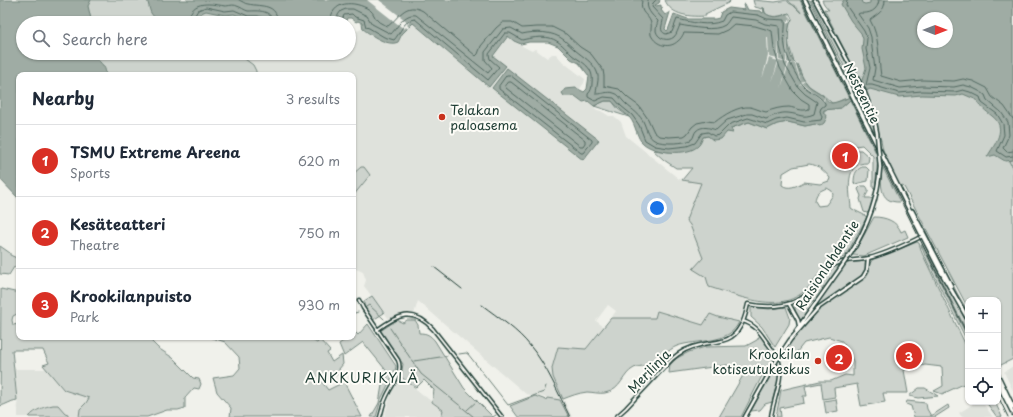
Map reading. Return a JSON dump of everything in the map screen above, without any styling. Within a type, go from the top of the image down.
[{"type":"main road","name":"Nesteentie","points":[[805,0],[854,100],[965,314]]},
{"type":"main road","name":"Raisionlahdentie","points":[[745,417],[781,353],[851,253],[865,228],[877,192],[880,167],[874,118],[868,101],[849,62],[815,0]]},
{"type":"main road","points":[[790,340],[818,308],[862,277],[867,270],[868,258]]},
{"type":"main road","points":[[789,304],[798,320],[799,326]]},
{"type":"main road","name":"Nesteentie","points":[[963,311],[965,316]]},
{"type":"main road","points":[[1001,382],[1013,407]]},
{"type":"main road","points":[[1001,389],[1013,413]]},
{"type":"street","points":[[789,304],[810,292],[825,271],[831,266],[840,262],[868,258],[898,247],[924,235]]},
{"type":"street","points":[[359,300],[377,330],[398,360],[400,366],[385,400],[380,417]]},
{"type":"street","name":"Merilinja","points":[[616,417],[620,416],[676,356],[695,346],[718,343],[727,340],[737,332],[743,321],[748,304],[769,307],[789,304]]},
{"type":"street","points":[[377,330],[390,320],[403,315],[415,316],[425,321],[438,335],[502,417]]},
{"type":"street","points":[[743,321],[757,328],[779,361],[780,377],[771,417]]},
{"type":"shaded area","points":[[84,0],[158,0],[202,7],[261,11],[263,16],[81,16]]},
{"type":"shaded area","points":[[665,0],[731,0],[728,3],[705,14],[706,16],[688,16],[672,9]]},
{"type":"shaded area","points":[[753,0],[775,2],[787,0],[801,13],[799,9],[788,0],[800,0],[849,98],[832,103],[809,86],[803,78],[797,64],[794,62],[789,46],[789,25],[792,19],[789,13],[780,16],[768,15],[765,13],[764,8],[762,9],[755,7]]},
{"type":"shaded area","points":[[800,0],[803,0],[851,97],[849,98]]},
{"type":"shaded area","points":[[807,0],[810,0],[856,95],[854,96]]},
{"type":"shaded area","points":[[811,0],[813,0],[848,66],[845,68]]},
{"type":"shaded area","points":[[822,0],[1013,0],[1013,359],[1001,365],[1001,297],[965,297],[965,302],[904,187],[898,184],[883,150],[881,140],[874,124],[875,137],[855,98],[858,100],[862,99],[859,99],[858,97],[872,78],[874,55],[864,20],[849,14],[867,36],[867,43],[870,44],[868,48],[871,51],[869,55],[872,59],[870,64],[872,72],[866,84],[857,94],[846,69],[850,68],[859,85],[861,83],[824,9],[829,10]]},
{"type":"shaded area","points":[[413,23],[489,87],[505,66],[493,56],[508,36],[532,51],[535,49],[547,58],[552,54],[556,54],[563,62],[585,79],[579,90],[576,88],[575,96],[583,102],[588,101],[597,110],[609,116],[614,116],[621,122],[626,136],[679,179],[701,183],[686,220],[690,225],[703,258],[709,287],[747,298],[739,322],[710,314],[703,325],[657,311],[655,318],[611,318],[616,311],[608,305],[596,321],[604,327],[586,349],[558,347],[552,367],[553,377],[572,417],[569,417],[560,400],[526,394],[418,301],[414,314],[399,315],[389,319],[364,286],[366,280],[363,272],[356,269],[356,192],[370,175],[361,167],[356,171],[356,72],[256,72],[253,65],[245,60],[356,60],[356,32],[363,28],[401,38],[402,34]]},
{"type":"shaded area","points":[[85,60],[246,60],[253,65],[256,71],[256,72],[92,72]]},
{"type":"shaded area","points":[[853,99],[965,328],[965,332],[850,100]]},
{"type":"shaded area","points":[[850,100],[878,157],[875,190],[873,188],[873,156],[862,145],[855,146],[856,150],[861,150],[869,157],[868,163],[860,164],[855,167],[851,173],[849,186],[851,208],[867,217],[845,257],[829,263],[801,294],[789,300],[763,302],[736,296],[709,287],[706,277],[693,269],[703,258],[690,225],[686,220],[701,183],[682,180],[692,168],[676,168],[653,150],[669,152],[698,146],[703,137],[727,132],[731,128],[749,122],[767,129],[777,124],[788,122],[805,126],[815,124],[824,113],[824,110],[841,108]],"holes":[[[809,164],[816,166],[826,173],[830,178],[829,181],[820,184],[804,182],[790,187],[782,185],[783,173],[793,167]],[[827,188],[832,191],[833,195],[826,205],[818,206],[815,201],[816,196],[820,191]]]},
{"type":"shaded area","points":[[605,101],[612,101],[618,109],[629,117],[594,106]]},
{"type":"shaded area","points":[[882,166],[900,202],[893,201],[884,196],[881,185]]},
{"type":"shaded area","points":[[361,167],[364,167],[370,175],[356,192],[356,171]]},
{"type":"shaded area","points":[[862,167],[866,167],[869,170],[868,181],[855,184],[855,174]]},
{"type":"shaded area","points":[[861,186],[866,186],[868,189],[865,198],[873,199],[870,211],[867,213],[864,212],[860,199],[861,196],[858,189]]},
{"type":"shaded area","points":[[874,217],[894,222],[901,232],[905,230],[908,237],[864,256],[853,255]]},
{"type":"shaded area","points":[[923,228],[925,229],[965,307],[965,311]]},
{"type":"shaded area","points":[[917,242],[919,243],[922,253],[965,344],[965,383],[942,394],[934,391],[943,386],[942,367],[925,365],[904,370],[908,393],[883,393],[885,402],[861,406],[857,384],[834,388],[835,397],[823,399],[821,383],[805,386],[807,396],[803,396],[804,403],[780,408],[781,417],[776,417],[781,390],[820,381],[831,381],[845,375],[853,376],[853,361],[842,341],[829,337],[804,343],[796,353],[781,357],[791,341],[815,313],[829,301],[851,288],[865,276],[873,259]]},
{"type":"shaded area","points":[[921,245],[965,332],[965,337],[927,261]]},
{"type":"shaded area","points":[[0,246],[10,253],[10,255],[16,258],[16,267],[14,267],[9,275],[0,274]]},
{"type":"shaded area","points":[[928,254],[932,257],[965,319],[965,328]]},
{"type":"shaded area","points":[[866,261],[867,263],[865,270],[857,280],[829,298],[808,318],[846,263]]},
{"type":"shaded area","points":[[841,263],[800,320],[795,311],[795,304],[814,289],[831,268]]},
{"type":"shaded area","points":[[1,289],[16,292],[16,314],[13,316],[12,320],[13,325],[16,324],[16,340],[150,340],[158,348],[173,358],[193,378],[199,379],[201,384],[199,389],[194,388],[185,398],[185,408],[178,410],[167,410],[147,417],[79,417],[80,409],[89,398],[64,390],[43,365],[49,363],[43,350],[12,350],[17,400],[0,406]]},
{"type":"shaded area","points":[[372,296],[384,313],[373,320],[364,307],[364,301]]},
{"type":"shaded area","points":[[751,307],[769,309],[786,307],[790,318],[789,324],[775,347],[762,327],[751,317]]},
{"type":"shaded area","points":[[657,311],[703,325],[710,314],[739,322],[734,329],[720,338],[677,346],[655,363],[634,368],[615,389],[611,391],[605,393],[584,392],[563,399],[553,377],[552,368],[558,347],[586,349],[611,318],[655,318]]},
{"type":"shaded area","points":[[397,320],[403,323],[407,320],[415,320],[418,325],[419,333],[430,336],[435,341],[464,388],[493,417],[441,417],[443,410],[432,402],[434,390],[424,380],[416,388],[401,377],[403,364],[380,331]]},
{"type":"shaded area","points":[[368,324],[396,366],[381,399],[376,417],[371,417],[379,403],[382,385],[389,374],[363,342],[344,356],[339,344],[345,340],[356,340],[356,333],[358,335]]},
{"type":"shaded area","points":[[760,335],[775,358],[764,377],[762,372],[762,376],[741,417],[719,417],[745,372],[741,366],[732,367],[727,365],[669,373],[670,365],[677,358],[689,352],[705,347],[746,346],[757,340]]},
{"type":"shaded area","points":[[219,340],[312,340],[317,343],[320,340],[330,351],[327,353],[332,362],[342,355],[343,364],[339,369],[340,373],[322,382],[328,390],[344,382],[362,417],[230,417],[231,408],[217,392],[213,378],[234,375],[240,368],[239,357],[225,342]]},
{"type":"shaded area","points":[[777,363],[779,377],[772,402],[765,404],[760,410],[751,411]]},
{"type":"shaded area","points":[[1013,366],[1013,391],[1004,372]]},
{"type":"shaded area","points":[[15,369],[46,369],[64,390],[89,398],[80,409],[79,417],[68,417],[68,414],[58,406],[43,407],[35,411],[29,417],[18,417]]},
{"type":"shaded area","points":[[401,377],[447,414],[438,417],[384,417],[391,394]]},
{"type":"shaded area","points":[[919,388],[925,388],[938,396],[918,398],[909,396]]},
{"type":"shaded area","points":[[535,396],[546,400],[547,398],[560,400],[569,417],[518,417],[510,406]]},
{"type":"shaded area","points":[[836,399],[838,411],[826,413],[824,401]]},
{"type":"shaded area","points":[[907,401],[926,403],[927,409],[931,416],[948,405],[949,408],[935,417],[914,417],[911,406],[906,404]]},
{"type":"shaded area","points":[[58,405],[65,413],[68,414],[68,417],[29,417],[37,410]]},
{"type":"shaded area","points":[[971,405],[984,405],[993,417],[962,417],[959,413]]},
{"type":"shaded area","points":[[988,405],[996,405],[1002,417],[997,417]]},
{"type":"water","points":[[0,0],[91,0],[88,6],[90,16],[16,16],[16,60],[98,60],[104,67],[106,72],[16,72],[16,196],[0,179]]},
{"type":"water","points":[[147,0],[660,0],[659,3],[655,5],[661,5],[663,8],[661,10],[665,15],[670,12],[665,29],[667,31],[674,14],[688,19],[715,19],[719,18],[721,12],[729,8],[745,10],[743,5],[745,4],[748,10],[761,11],[762,13],[764,12],[764,8],[765,13],[774,17],[789,13],[792,19],[788,34],[788,46],[791,57],[796,63],[807,84],[828,102],[833,103],[857,94],[858,90],[854,86],[861,83],[866,68],[862,49],[863,39],[861,33],[851,21],[841,4],[844,0],[861,0],[862,3],[865,4],[870,3],[870,0],[1013,0],[1013,160],[1005,161],[995,155],[987,157],[1000,131],[999,126],[997,121],[981,107],[977,100],[963,94],[956,96],[922,95],[899,97],[870,89],[858,97],[850,100],[841,108],[824,110],[823,112],[827,117],[824,123],[820,126],[815,124],[805,126],[788,122],[777,124],[767,129],[749,122],[731,128],[733,133],[727,132],[721,139],[713,140],[708,136],[703,137],[700,144],[694,149],[671,152],[655,149],[643,143],[639,138],[630,118],[612,101],[605,101],[594,106],[588,101],[583,102],[575,96],[564,96],[562,93],[565,89],[576,88],[584,92],[587,89],[589,76],[579,63],[571,59],[558,46],[548,42],[529,42],[521,44],[508,36],[493,56],[506,66],[489,87],[413,23],[402,34],[398,42],[389,43],[380,40],[363,29],[362,23],[358,21],[356,22],[356,16],[239,16],[234,14],[225,15],[206,11],[201,13],[200,16],[153,16]]},
{"type":"water","points":[[507,68],[599,140],[583,160],[492,88]]},
{"type":"pier","points":[[367,0],[379,0],[409,23],[407,25],[409,27],[408,29],[406,27],[404,29]]},
{"type":"pier","points":[[788,13],[792,19],[788,24],[785,21],[787,22],[791,19]]},
{"type":"pier","points":[[788,25],[787,62],[793,64],[789,64],[781,88],[788,63],[779,61],[772,82],[778,61],[769,58],[762,79],[768,56],[767,38],[769,57],[778,59],[779,33],[779,60],[786,62]]},
{"type":"pier","points":[[797,62],[796,64],[801,82],[806,80],[802,83],[823,101],[825,95],[824,102],[801,84],[799,85],[801,83],[795,64],[793,64]]},
{"type":"waterway","points":[[1009,161],[1011,165],[1013,165]]},
{"type":"waterway","points":[[366,307],[369,305],[384,319]]},
{"type":"waterway","points":[[390,328],[421,374],[474,417]]},
{"type":"waterway","points":[[459,354],[468,354],[508,405],[544,392],[546,386]]},
{"type":"waterway","points":[[414,361],[447,356]]},
{"type":"waterway","points":[[467,410],[477,401]]},
{"type":"railway","points":[[801,0],[967,333]]},
{"type":"railway","points":[[434,267],[462,289]]},
{"type":"railway","points":[[482,305],[514,330],[531,347],[547,372],[570,417]]},
{"type":"railway","points":[[1001,402],[1008,417]]},
{"type":"place","name":"Telakan paloasema","points":[[442,117]]},
{"type":"place","name":"TSMU Extreme Areena","points":[[845,156]]},
{"type":"place","name":"Krookilanpuisto","points":[[909,356]]},
{"type":"place","name":"Kesäteatteri","points":[[839,358]]},
{"type":"place","name":"Krookilan kotiseutukeskus","points":[[818,361]]},
{"type":"district","name":"ANKKURIKYLÄ","points":[[362,378]]}]
